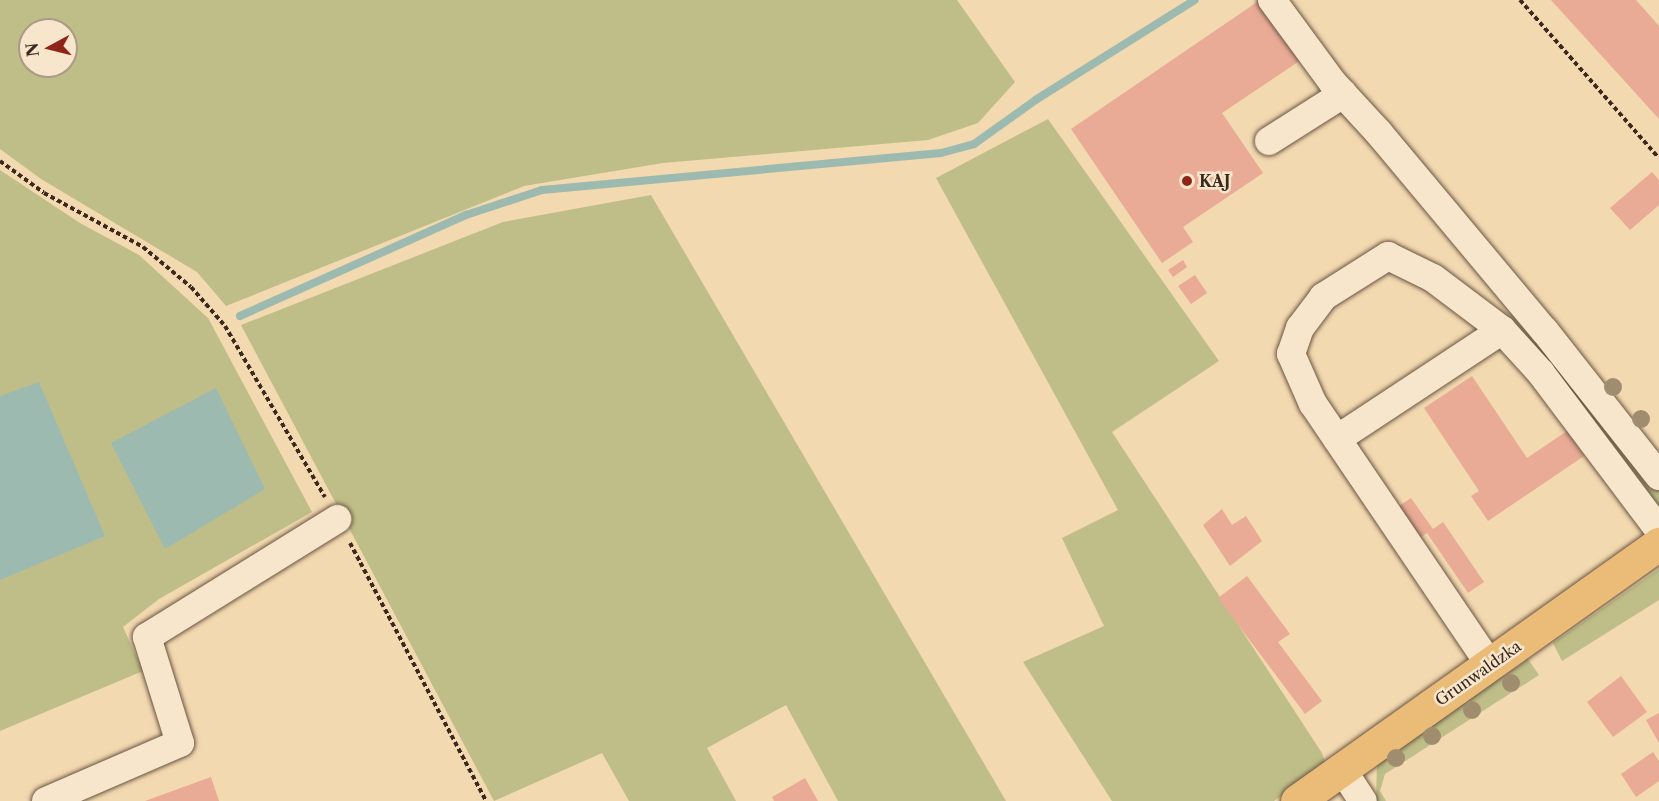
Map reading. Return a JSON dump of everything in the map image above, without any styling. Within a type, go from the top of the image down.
[{"type":"main road","name":"Grunwaldzka","points":[[1297,801],[1659,544]]},
{"type":"lane","points":[[1272,0],[1343,94],[1536,321],[1659,476]]},
{"type":"lane","points":[[1269,141],[1343,94]]},
{"type":"lane","points":[[1490,665],[1312,404],[1291,354],[1300,328],[1323,297],[1388,256],[1433,278],[1502,330],[1541,373],[1659,530]]},
{"type":"lane","points":[[1336,439],[1502,330]]},
{"type":"lane","points":[[46,801],[180,744],[147,637],[337,519]]},
{"type":"lane","points":[[1342,769],[1363,801]]},
{"type":"path","points":[[1520,0],[1659,158]]},
{"type":"path","points":[[0,161],[44,193],[143,247],[191,287],[225,326],[337,519],[486,801]]},
{"type":"shaded area","points":[[0,0],[957,0],[1015,82],[978,123],[928,140],[663,163],[524,186],[226,306],[197,272],[41,179],[0,149]]},
{"type":"shaded area","points":[[1048,119],[1219,361],[1112,432],[1322,753],[1326,765],[1274,801],[1112,801],[1023,662],[1104,626],[1062,538],[1118,510],[936,178]]},
{"type":"shaded area","points":[[0,170],[80,223],[139,255],[208,318],[312,512],[159,599],[123,627],[143,671],[0,731]]},
{"type":"shaded area","points":[[651,195],[1006,801],[838,801],[786,705],[707,748],[736,801],[629,801],[602,753],[494,801],[241,325],[503,222]]},
{"type":"shaded area","points":[[1613,430],[1659,487],[1659,516],[1598,440]]},
{"type":"shaded area","points":[[1659,569],[1659,600],[1562,661],[1553,643]]},
{"type":"shaded area","points":[[1528,659],[1539,675],[1385,774],[1380,791],[1386,801],[1376,801],[1377,763]]},
{"type":"water","points":[[39,382],[105,536],[0,580],[0,396]]},
{"type":"water","points":[[216,388],[265,489],[165,549],[111,443]]},
{"type":"building","points":[[1260,0],[1301,60],[1222,113],[1263,173],[1183,227],[1193,242],[1162,263],[1071,129]]},
{"type":"building","points":[[1551,0],[1636,0],[1659,26],[1659,119]]},
{"type":"building","points":[[1652,172],[1659,180],[1659,205],[1630,230],[1610,208]]},
{"type":"building","points":[[1183,260],[1187,267],[1173,277],[1168,270]]},
{"type":"building","points":[[1195,275],[1207,293],[1191,304],[1178,286]]},
{"type":"building","points":[[1472,376],[1527,458],[1567,431],[1584,456],[1488,521],[1471,496],[1479,491],[1424,408]]},
{"type":"building","points":[[1411,498],[1433,529],[1443,522],[1484,582],[1468,593],[1427,533],[1420,538],[1399,506]]},
{"type":"building","points":[[1222,509],[1232,525],[1246,516],[1262,541],[1230,566],[1203,525]]},
{"type":"building","points":[[1247,576],[1290,634],[1278,642],[1322,701],[1305,714],[1218,598]]},
{"type":"building","points":[[1621,676],[1647,712],[1613,737],[1587,702]]},
{"type":"building","points":[[1659,713],[1659,743],[1646,720]]},
{"type":"building","points":[[1653,752],[1659,761],[1659,781],[1636,797],[1621,774]]},
{"type":"building","points":[[211,777],[219,801],[145,801]]},
{"type":"building","points":[[805,778],[818,801],[774,801],[772,797]]},
{"type":"waterway","points":[[240,316],[466,215],[542,190],[941,153],[974,144],[1037,99],[1195,0]]},
{"type":"place","name":"KAJ","points":[[1187,181]]}]
